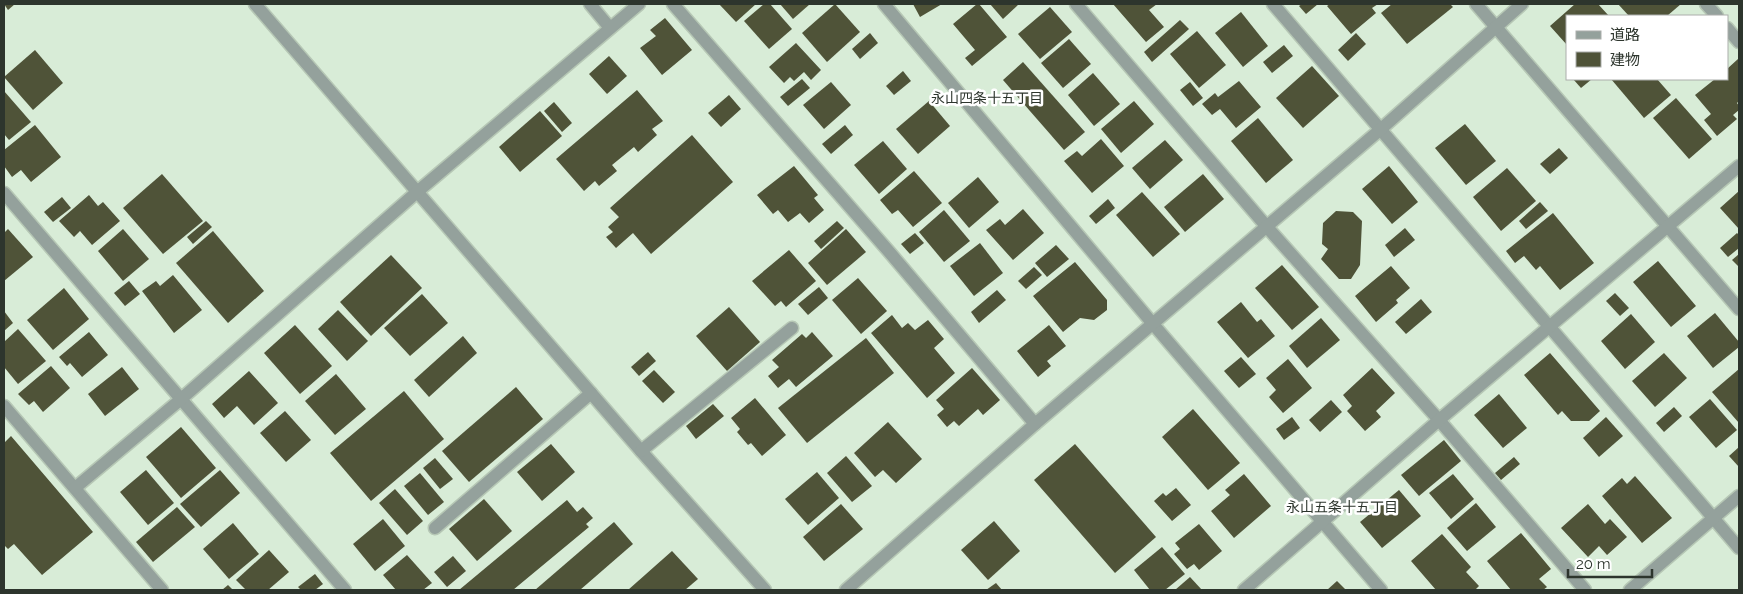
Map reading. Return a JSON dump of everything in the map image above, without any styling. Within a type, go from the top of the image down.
[{"type":"street","points":[[255,4],[641,451],[765,590]]},
{"type":"street","points":[[590,4],[610,28]]},
{"type":"street","points":[[75,488],[180,400],[417,192],[639,4]]},
{"type":"street","points":[[673,4],[1035,424]]},
{"type":"street","points":[[884,4],[1380,590]]},
{"type":"street","points":[[1076,4],[1585,590]]},
{"type":"street","points":[[1273,4],[1551,326],[1739,548]]},
{"type":"street","points":[[1476,4],[1739,309]]},
{"type":"street","points":[[846,590],[1035,424],[1381,129],[1522,4]]},
{"type":"street","points":[[1706,4],[1716,15]]},
{"type":"street","points":[[1728,29],[1739,42]]},
{"type":"street","points":[[1244,590],[1439,420],[1739,166]]},
{"type":"street","points":[[4,194],[344,590]]},
{"type":"street","points":[[641,451],[792,328]]},
{"type":"street","points":[[435,528],[591,393]]},
{"type":"street","points":[[4,406],[162,590]]},
{"type":"street","points":[[1630,590],[1739,496]]},
{"type":"building","points":[[4,4],[15,4],[8,10]]},
{"type":"building","points":[[719,4],[756,4],[736,22]]},
{"type":"building","points":[[764,4],[770,4],[792,29],[769,49],[744,21]]},
{"type":"building","points":[[780,4],[810,4],[793,19]]},
{"type":"building","points":[[835,4],[860,32],[827,62],[802,33]]},
{"type":"building","points":[[913,4],[942,4],[920,17]]},
{"type":"building","points":[[977,4],[1007,37],[972,66],[965,58],[975,50],[953,24]]},
{"type":"building","points":[[990,4],[1019,4],[1003,19]]},
{"type":"building","points":[[1113,4],[1157,4],[1149,10],[1164,27],[1146,42]]},
{"type":"building","points":[[1302,4],[1318,4],[1306,14],[1299,6]]},
{"type":"building","points":[[1330,4],[1378,4],[1372,8],[1376,13],[1351,34],[1327,6]]},
{"type":"building","points":[[1392,4],[1450,4],[1453,7],[1407,44],[1381,13]]},
{"type":"building","points":[[1575,4],[1598,4],[1608,15],[1566,15],[1566,44],[1550,26]]},
{"type":"building","points":[[1618,4],[1681,4],[1668,15],[1628,15]]},
{"type":"building","points":[[1050,7],[1072,32],[1040,59],[1018,34]]},
{"type":"building","points":[[1241,12],[1268,46],[1243,67],[1215,33]]},
{"type":"building","points":[[665,18],[692,50],[662,75],[640,48],[656,36],[650,30]]},
{"type":"building","points":[[1180,20],[1189,29],[1152,62],[1144,52]]},
{"type":"building","points":[[1197,31],[1226,65],[1199,88],[1170,54]]},
{"type":"building","points":[[870,33],[878,43],[860,59],[852,49]]},
{"type":"building","points":[[1356,33],[1366,44],[1348,61],[1338,50]]},
{"type":"building","points":[[1069,39],[1091,64],[1063,88],[1041,63]]},
{"type":"building","points":[[796,43],[821,70],[811,80],[804,72],[794,81],[790,77],[784,83],[769,67]]},
{"type":"building","points":[[1284,45],[1293,56],[1272,73],[1263,62]]},
{"type":"building","points":[[35,50],[63,83],[33,110],[4,77]]},
{"type":"building","points":[[609,56],[627,76],[607,94],[589,74]]},
{"type":"building","points":[[1738,59],[1739,101],[1737,103],[1739,110],[1733,115],[1737,119],[1717,136],[1704,120],[1711,114],[1695,95],[1714,80],[1728,80],[1728,68]]},
{"type":"building","points":[[1023,62],[1085,132],[1064,150],[1003,80]]},
{"type":"building","points":[[1312,66],[1339,96],[1303,128],[1276,98]]},
{"type":"building","points":[[903,71],[911,81],[894,95],[886,86]]},
{"type":"building","points":[[1093,73],[1120,104],[1094,126],[1068,95]]},
{"type":"building","points":[[802,79],[810,88],[788,106],[780,97]]},
{"type":"building","points":[[1574,80],[1591,80],[1581,88]]},
{"type":"building","points":[[1612,80],[1658,80],[1671,95],[1644,118]]},
{"type":"building","points":[[1239,81],[1261,107],[1236,128],[1220,109],[1212,115],[1202,104],[1215,93],[1218,97]]},
{"type":"building","points":[[831,82],[851,105],[824,129],[803,105]]},
{"type":"building","points":[[1190,82],[1203,98],[1193,106],[1180,90]]},
{"type":"building","points":[[637,90],[663,121],[652,129],[657,135],[638,152],[634,147],[612,165],[617,171],[599,186],[595,181],[584,191],[556,159]]},
{"type":"building","points":[[4,91],[31,122],[9,140],[4,134]]},
{"type":"building","points":[[729,95],[741,109],[721,127],[708,113]]},
{"type":"building","points":[[1676,98],[1712,139],[1689,159],[1653,118]]},
{"type":"building","points":[[929,101],[950,126],[918,154],[896,129]]},
{"type":"building","points":[[1134,101],[1154,124],[1121,153],[1101,129]]},
{"type":"building","points":[[554,102],[572,123],[562,132],[544,111]]},
{"type":"building","points":[[540,111],[562,136],[520,172],[499,147]]},
{"type":"building","points":[[1258,118],[1293,160],[1266,183],[1231,141]]},
{"type":"building","points":[[1465,124],[1496,161],[1466,185],[1435,148]]},
{"type":"building","points":[[35,125],[61,157],[31,182],[21,170],[12,177],[4,166],[4,150]]},
{"type":"building","points":[[845,125],[853,135],[831,154],[822,144]]},
{"type":"building","points":[[692,135],[733,182],[651,254],[633,233],[616,248],[606,237],[613,232],[608,227],[619,217],[610,208]]},
{"type":"building","points":[[1101,139],[1124,166],[1092,193],[1064,161],[1077,151],[1082,156]]},
{"type":"building","points":[[1165,140],[1183,160],[1150,189],[1132,168]]},
{"type":"building","points":[[883,141],[907,169],[879,194],[854,165]]},
{"type":"building","points":[[1559,148],[1568,158],[1550,174],[1540,164]]},
{"type":"building","points":[[794,166],[818,195],[814,198],[824,210],[809,223],[800,213],[788,222],[778,210],[773,214],[757,195]]},
{"type":"building","points":[[1389,166],[1418,202],[1392,224],[1362,189]]},
{"type":"building","points":[[1507,168],[1536,201],[1501,231],[1473,197]]},
{"type":"building","points":[[914,171],[942,203],[913,227],[898,210],[892,214],[880,200]]},
{"type":"building","points":[[162,174],[203,221],[163,254],[123,208]]},
{"type":"building","points":[[1203,174],[1224,199],[1185,232],[1164,207]]},
{"type":"building","points":[[978,177],[999,202],[969,228],[948,203]]},
{"type":"building","points":[[1739,191],[1739,229],[1720,208]]},
{"type":"building","points":[[1142,192],[1180,234],[1153,257],[1116,215]]},
{"type":"building","points":[[89,195],[98,206],[103,202],[120,221],[92,245],[80,231],[74,237],[59,221]]},
{"type":"building","points":[[62,197],[71,208],[53,222],[44,212]]},
{"type":"building","points":[[1108,199],[1115,208],[1096,224],[1089,216]]},
{"type":"building","points":[[1540,202],[1548,211],[1526,229],[1519,221]]},
{"type":"building","points":[[1023,209],[1044,233],[1013,260],[986,230],[1000,219],[1005,225]]},
{"type":"building","points":[[944,210],[970,241],[944,262],[919,232]]},
{"type":"building","points":[[1336,211],[1353,212],[1362,221],[1360,265],[1351,279],[1339,279],[1321,259],[1328,249],[1322,244],[1323,223]]},
{"type":"building","points":[[1553,213],[1594,263],[1560,290],[1540,266],[1536,270],[1524,256],[1515,263],[1506,251]]},
{"type":"building","points":[[206,221],[212,227],[193,244],[187,237]]},
{"type":"building","points":[[837,221],[844,228],[821,249],[814,241]]},
{"type":"building","points":[[1405,228],[1415,240],[1394,257],[1385,245]]},
{"type":"building","points":[[8,229],[33,257],[4,281],[4,233]]},
{"type":"building","points":[[123,229],[149,259],[123,281],[98,251]]},
{"type":"building","points":[[846,229],[866,252],[827,285],[808,263]]},
{"type":"building","points":[[213,231],[264,291],[228,323],[176,263]]},
{"type":"building","points":[[915,233],[924,243],[910,254],[901,244]]},
{"type":"building","points":[[1737,233],[1739,235],[1739,248],[1728,257],[1720,248]]},
{"type":"building","points":[[980,243],[1003,273],[974,296],[950,266]]},
{"type":"building","points":[[1056,245],[1069,259],[1047,277],[1035,263]]},
{"type":"building","points":[[789,250],[816,281],[786,307],[781,301],[775,306],[752,281]]},
{"type":"building","points":[[1739,254],[1739,267],[1732,260]]},
{"type":"building","points":[[391,255],[422,288],[371,336],[340,302]]},
{"type":"building","points":[[1658,261],[1696,306],[1671,327],[1633,282]]},
{"type":"building","points":[[1075,262],[1107,300],[1107,310],[1094,320],[1080,318],[1063,332],[1033,296]]},
{"type":"building","points":[[1282,265],[1319,307],[1292,330],[1255,288]]},
{"type":"building","points":[[1391,266],[1410,288],[1396,300],[1398,303],[1376,322],[1355,296]]},
{"type":"building","points":[[1034,267],[1042,275],[1026,289],[1018,281]]},
{"type":"building","points":[[173,275],[202,310],[174,333],[142,291],[156,281],[160,286]]},
{"type":"building","points":[[858,278],[887,311],[861,334],[832,300]]},
{"type":"building","points":[[129,281],[140,294],[125,306],[114,293]]},
{"type":"building","points":[[819,287],[828,298],[808,315],[798,304]]},
{"type":"building","points":[[64,288],[89,319],[53,350],[27,320]]},
{"type":"building","points":[[997,290],[1006,300],[979,323],[971,312]]},
{"type":"building","points":[[1615,293],[1629,308],[1620,316],[1606,301]]},
{"type":"building","points":[[422,294],[448,323],[410,356],[384,328]]},
{"type":"building","points":[[1421,299],[1432,312],[1406,334],[1395,322]]},
{"type":"building","points":[[1241,302],[1257,322],[1261,319],[1275,336],[1248,358],[1217,322]]},
{"type":"building","points":[[729,307],[760,342],[727,371],[696,336]]},
{"type":"building","points":[[338,310],[368,341],[347,361],[318,329]]},
{"type":"building","points":[[4,311],[13,323],[4,331]]},
{"type":"building","points":[[1715,313],[1739,342],[1739,347],[1713,368],[1687,336]]},
{"type":"building","points":[[1631,314],[1655,342],[1625,369],[1601,341]]},
{"type":"building","points":[[892,315],[902,328],[908,323],[915,330],[928,320],[944,339],[934,348],[955,373],[927,398],[871,333]]},
{"type":"building","points":[[1321,318],[1340,340],[1307,368],[1289,346]]},
{"type":"building","points":[[295,325],[332,366],[300,394],[264,353]]},
{"type":"building","points":[[1049,325],[1066,346],[1047,361],[1051,366],[1038,377],[1017,351]]},
{"type":"building","points":[[18,329],[46,361],[18,384],[4,367],[4,342]]},
{"type":"building","points":[[89,332],[108,355],[82,377],[70,363],[67,366],[59,357]]},
{"type":"building","points":[[812,332],[833,356],[796,387],[789,379],[778,388],[768,376],[779,367],[772,360],[802,334],[806,338]]},
{"type":"building","points":[[463,336],[477,353],[429,397],[414,380]]},
{"type":"building","points":[[866,338],[894,373],[807,443],[778,408]]},
{"type":"building","points":[[648,352],[656,361],[639,376],[631,367]]},
{"type":"building","points":[[1550,353],[1600,411],[1589,421],[1571,421],[1562,411],[1558,415],[1524,375]]},
{"type":"building","points":[[1664,353],[1687,378],[1655,407],[1632,381]]},
{"type":"building","points":[[1241,357],[1256,374],[1239,388],[1224,371]]},
{"type":"building","points":[[1288,359],[1312,388],[1283,413],[1269,397],[1276,390],[1266,378]]},
{"type":"building","points":[[51,366],[70,388],[43,412],[34,401],[29,405],[18,394]]},
{"type":"building","points":[[122,367],[139,389],[105,416],[88,394]]},
{"type":"building","points":[[972,368],[1000,400],[983,415],[978,409],[959,426],[954,421],[947,427],[937,415],[944,409],[936,400]]},
{"type":"building","points":[[1372,368],[1395,393],[1376,411],[1381,417],[1365,431],[1347,411],[1352,406],[1343,395]]},
{"type":"building","points":[[1739,369],[1739,423],[1712,392]]},
{"type":"building","points":[[654,370],[675,392],[663,403],[642,381]]},
{"type":"building","points":[[249,371],[278,403],[254,425],[237,406],[224,418],[212,404]]},
{"type":"building","points":[[336,374],[366,409],[335,435],[305,401]]},
{"type":"building","points":[[516,387],[543,419],[469,482],[442,451]]},
{"type":"building","points":[[404,391],[444,439],[371,501],[330,453]]},
{"type":"building","points":[[1499,394],[1527,428],[1503,448],[1474,415]]},
{"type":"building","points":[[755,398],[786,435],[762,456],[751,443],[748,445],[737,432],[740,429],[731,418]]},
{"type":"building","points":[[1710,399],[1737,430],[1716,448],[1689,417]]},
{"type":"building","points":[[1331,400],[1342,412],[1320,432],[1309,420]]},
{"type":"building","points":[[713,404],[724,416],[696,439],[686,426]]},
{"type":"building","points":[[1674,407],[1682,416],[1664,432],[1656,423]]},
{"type":"building","points":[[1193,409],[1240,463],[1208,490],[1162,437]]},
{"type":"building","points":[[285,411],[311,440],[286,462],[260,433]]},
{"type":"building","points":[[1292,417],[1300,428],[1284,440],[1276,429]]},
{"type":"building","points":[[1606,417],[1623,436],[1599,457],[1583,438]]},
{"type":"building","points":[[888,422],[922,459],[896,483],[883,470],[875,477],[854,453]]},
{"type":"building","points":[[181,427],[216,468],[181,498],[146,457]]},
{"type":"building","points":[[11,436],[93,532],[42,575],[14,544],[8,549],[4,545],[4,443]]},
{"type":"building","points":[[1444,440],[1461,461],[1419,496],[1401,475]]},
{"type":"building","points":[[551,444],[575,472],[542,501],[517,472]]},
{"type":"building","points":[[1075,444],[1156,537],[1115,573],[1034,480]]},
{"type":"building","points":[[1739,447],[1739,467],[1729,456]]},
{"type":"building","points":[[846,456],[872,486],[852,502],[827,473]]},
{"type":"building","points":[[1514,457],[1520,464],[1501,480],[1495,473]]},
{"type":"building","points":[[435,458],[453,479],[440,489],[423,468]]},
{"type":"building","points":[[146,470],[174,503],[148,525],[120,492]]},
{"type":"building","points":[[220,470],[240,493],[201,527],[180,504]]},
{"type":"building","points":[[817,472],[839,498],[808,525],[785,499]]},
{"type":"building","points":[[420,473],[444,502],[428,515],[404,486]]},
{"type":"building","points":[[1244,474],[1271,506],[1234,538],[1211,511],[1230,495],[1225,490]]},
{"type":"building","points":[[1453,474],[1474,499],[1451,519],[1429,493]]},
{"type":"building","points":[[1635,476],[1672,518],[1642,543],[1602,496],[1622,478],[1627,484]]},
{"type":"building","points":[[1176,488],[1191,505],[1172,521],[1154,501],[1163,493],[1166,496]]},
{"type":"building","points":[[395,489],[423,521],[407,535],[379,503]]},
{"type":"building","points":[[1399,490],[1421,516],[1382,548],[1360,522]]},
{"type":"building","points":[[484,499],[512,531],[477,561],[449,529]]},
{"type":"building","points":[[567,500],[577,512],[583,507],[593,518],[586,524],[589,527],[513,590],[459,590]]},
{"type":"building","points":[[1476,503],[1496,527],[1467,551],[1447,528]]},
{"type":"building","points":[[841,504],[863,529],[824,561],[803,537]]},
{"type":"building","points":[[1588,504],[1605,524],[1610,519],[1627,537],[1607,555],[1599,546],[1588,557],[1561,528]]},
{"type":"building","points":[[177,507],[195,527],[153,562],[136,542]]},
{"type":"building","points":[[383,519],[405,546],[375,571],[353,544]]},
{"type":"building","points":[[994,521],[1020,551],[988,580],[961,550]]},
{"type":"building","points":[[614,522],[633,544],[580,590],[535,590]]},
{"type":"building","points":[[233,523],[259,554],[229,579],[203,549]]},
{"type":"building","points":[[1199,524],[1222,551],[1199,570],[1194,564],[1187,569],[1174,554],[1180,549],[1175,543]]},
{"type":"building","points":[[1521,533],[1551,569],[1539,579],[1547,587],[1543,590],[1511,590],[1487,561]]},
{"type":"building","points":[[1442,534],[1471,567],[1466,572],[1479,586],[1475,590],[1436,590],[1411,561]]},
{"type":"building","points":[[1162,547],[1185,574],[1165,590],[1150,590],[1134,570]]},
{"type":"building","points":[[269,550],[289,572],[268,590],[246,590],[236,580]]},
{"type":"building","points":[[672,551],[698,579],[685,590],[628,590]]},
{"type":"building","points":[[407,555],[432,583],[423,590],[396,590],[383,575]]},
{"type":"building","points":[[453,556],[466,571],[447,587],[434,572]]},
{"type":"building","points":[[315,574],[323,584],[315,590],[301,590],[298,587]]},
{"type":"building","points":[[1190,577],[1202,590],[1175,590]]},
{"type":"building","points":[[1337,581],[1346,590],[1327,590]]},
{"type":"building","points":[[996,583],[1002,590],[986,590]]},
{"type":"building","points":[[228,585],[233,590],[222,590]]},
{"type":"district","name":"永山四条十五丁目","points":[[987,98]]},
{"type":"district","name":"永山五条十五丁目","points":[[1342,507]]}]
